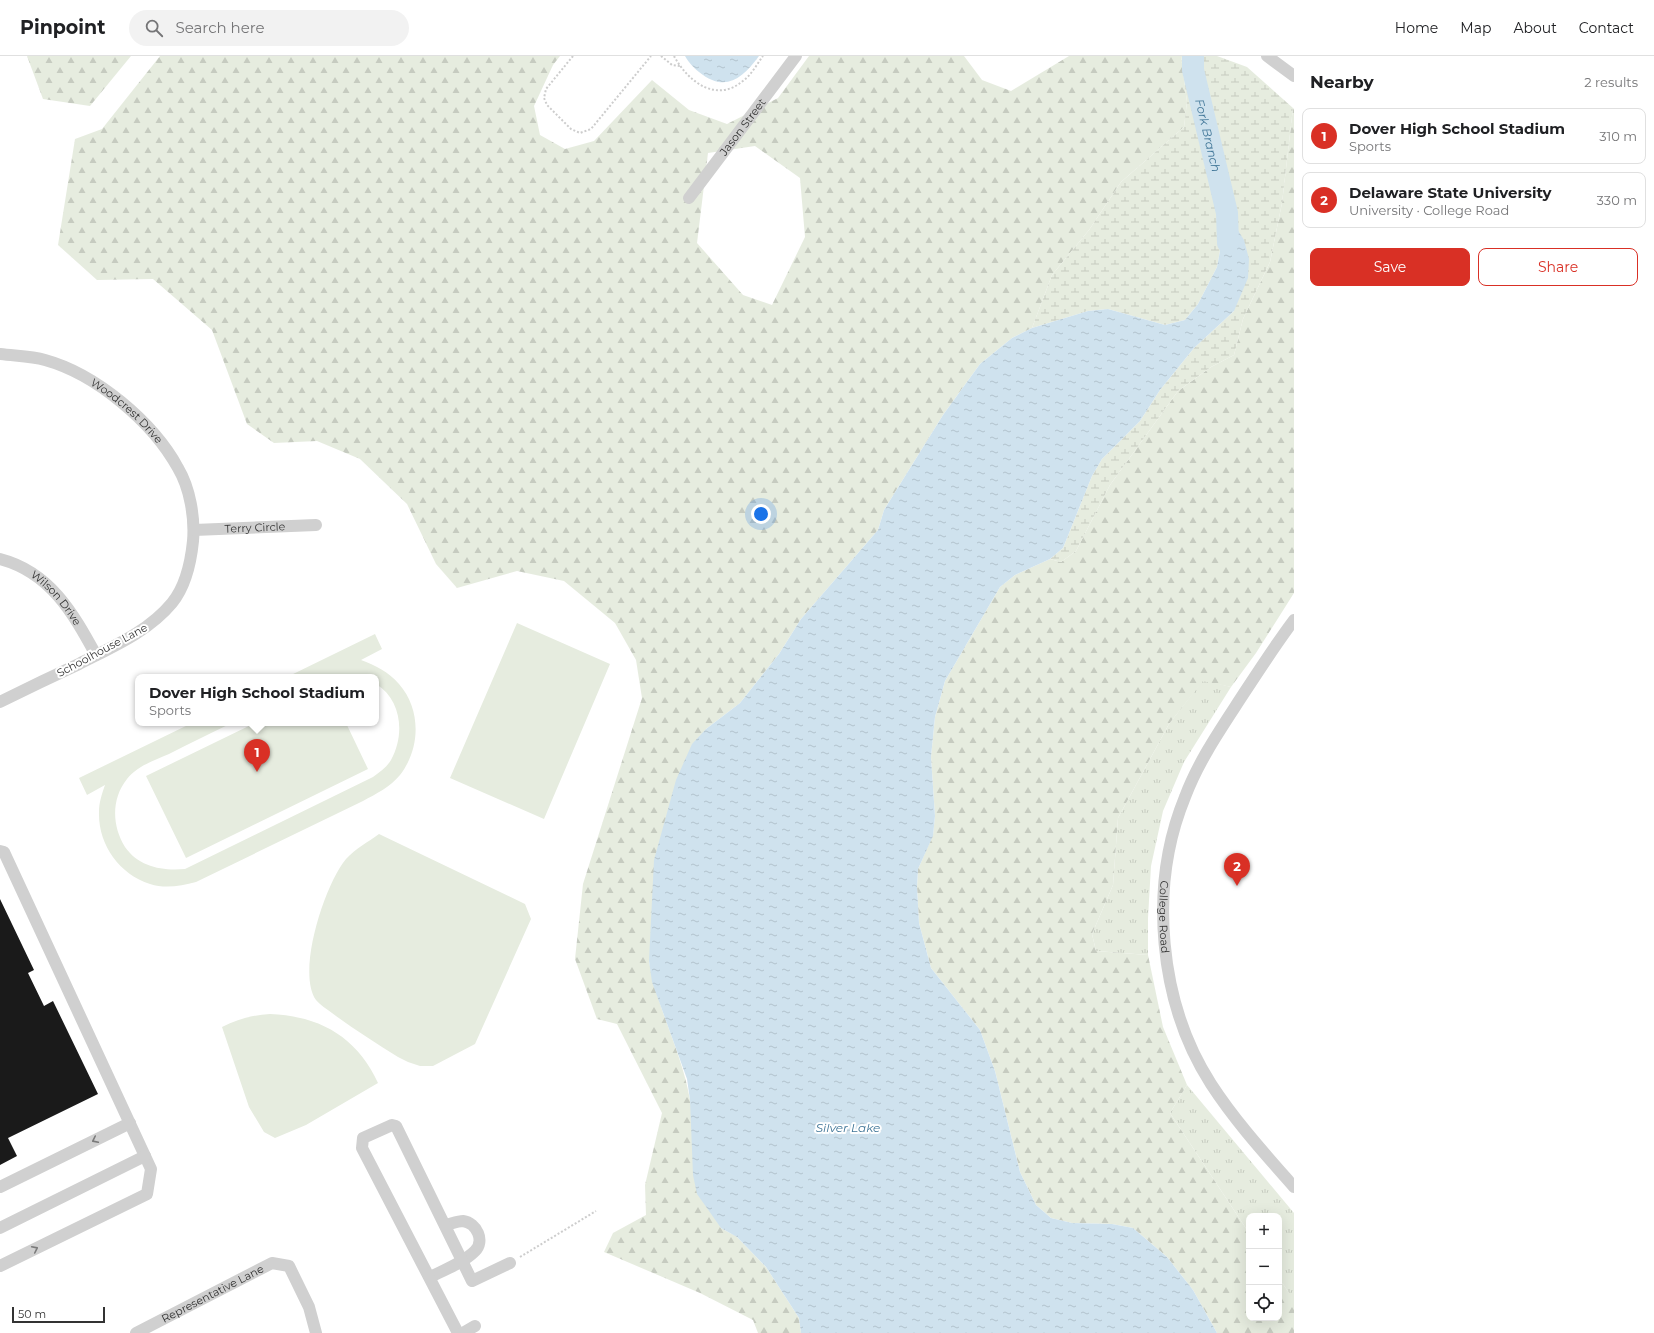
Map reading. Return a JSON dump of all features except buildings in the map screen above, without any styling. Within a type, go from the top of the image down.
[{"type":"street","name":"Jason Street","points":[[688,198],[796,56]]},
{"type":"street","points":[[1267,56],[1294,76]]},
{"type":"street","name":"Woodcrest Drive","points":[[0,354],[44,360],[69,369],[108,390],[151,428],[179,468],[189,494],[194,530]]},
{"type":"street","name":"Terry Circle","points":[[194,530],[316,525]]},
{"type":"street","name":"Schoolhouse Lane","points":[[0,702],[96,655],[149,626],[173,602],[182,586],[192,555],[194,530]]},
{"type":"street","name":"Wilson Drive","points":[[0,559],[11,562],[30,571],[53,590],[74,616],[96,655]]},
{"type":"street","name":"College Road","points":[[1294,620],[1266,658],[1208,748],[1184,797],[1169,851],[1164,889],[1163,912],[1164,946],[1174,996],[1199,1063],[1211,1084],[1232,1113],[1294,1187]]},
{"type":"street","points":[[0,851],[4,852],[151,1169],[147,1194],[0,1266]]},
{"type":"street","points":[[0,1187],[130,1123]]},
{"type":"street","points":[[458,1333],[362,1148],[363,1138],[392,1125],[396,1126],[472,1281],[510,1263]]},
{"type":"street","points":[[0,1228],[145,1156]]},
{"type":"street","points":[[430,1277],[462,1260],[476,1250],[481,1242],[479,1235],[472,1225],[463,1221],[445,1225]]},
{"type":"street","name":"Representative Lane","points":[[136,1333],[272,1263],[289,1266],[309,1306],[316,1333]]},
{"type":"street","points":[[463,1333],[475,1326]]},
{"type":"path","points":[[573,56],[546,90],[544,98],[547,105],[571,130],[580,133],[591,129],[651,56]]},
{"type":"path","points":[[661,56],[672,65],[680,66]]},
{"type":"path","points":[[674,56],[680,66],[692,79],[705,88],[720,92],[732,88],[745,80],[764,56]]},
{"type":"path","points":[[510,1263],[596,1211]]},
{"type":"green space","points":[[27,56],[131,56],[90,106],[43,99]]},
{"type":"green space","points":[[160,56],[560,56],[553,65],[534,106],[540,135],[565,149],[594,141],[652,80],[689,110],[727,124],[778,98],[809,56],[964,56],[982,80],[1011,91],[1069,56],[1181,56],[1187,102],[1184,127],[1121,182],[1089,230],[1052,275],[1032,328],[1012,338],[980,364],[943,415],[884,510],[878,530],[801,619],[779,654],[740,703],[706,729],[649,961],[658,996],[686,1082],[721,1228],[737,1237],[766,1267],[799,1318],[801,1333],[758,1333],[753,1320],[700,1293],[604,1252],[613,1233],[646,1215],[645,1185],[662,1113],[617,1024],[597,1019],[575,959],[583,884],[642,698],[636,660],[615,623],[564,581],[517,571],[457,588],[436,564],[407,504],[360,459],[317,441],[274,443],[247,424],[212,330],[153,279],[97,280],[58,245],[75,139],[102,129]],"holes":[[[755,146],[800,178],[805,237],[772,305],[743,295],[697,243],[708,153]]]},
{"type":"green space","points":[[1181,56],[1217,56],[1247,67],[1293,108],[1282,203],[1270,262],[1243,319],[1234,355],[1211,367],[1178,391],[1110,485],[1076,551],[1061,562],[1050,559],[1063,548],[1092,476],[1102,459],[1140,421],[1160,390],[1194,348],[1234,311],[1227,213],[1217,267],[1198,304],[1185,320],[1165,325],[1108,309],[1088,311],[1032,328],[1052,275],[1089,230],[1121,182],[1184,127],[1187,102]]},
{"type":"green space","points":[[1293,108],[1294,593],[1256,653],[1231,687],[1203,681],[1169,724],[1118,818],[1113,885],[1092,934],[1096,951],[1148,955],[1163,1027],[1187,1085],[1170,1113],[1246,1228],[1246,1321],[1282,1321],[1282,1282],[1289,1293],[1294,1293],[1294,1333],[1217,1333],[1193,1290],[1167,1257],[1133,1228],[1112,1224],[1072,1223],[1051,1218],[1036,1205],[1020,1172],[995,1071],[980,1030],[931,968],[919,923],[917,887],[918,869],[933,835],[935,816],[931,757],[935,717],[945,681],[1000,587],[1015,575],[1050,559],[1061,562],[1076,551],[1110,485],[1178,391],[1211,367],[1234,355],[1243,319],[1270,262],[1282,203]]},
{"type":"green space","points":[[517,623],[610,664],[544,819],[450,778]]},
{"type":"green space","points":[[375,634],[382,649],[361,660],[382,669],[399,684],[406,694],[415,717],[415,741],[412,753],[400,775],[383,790],[363,801],[196,882],[185,885],[156,886],[129,873],[112,856],[102,835],[99,812],[105,785],[87,795],[79,778],[186,726],[226,726],[136,770],[131,774],[122,787],[116,804],[116,822],[125,847],[137,859],[160,868],[185,869],[373,777],[389,763],[398,740],[398,719],[396,708],[391,699],[379,686],[379,674],[293,674]]},
{"type":"green space","points":[[1203,680],[1231,687],[1184,762],[1163,811],[1151,866],[1148,918],[1148,955],[1096,951],[1092,934],[1113,885],[1118,818],[1169,724]]},
{"type":"green space","points":[[249,726],[347,726],[368,769],[186,858],[146,776]]},
{"type":"green space","points":[[379,834],[525,904],[531,919],[475,1044],[433,1066],[420,1066],[408,1062],[365,1036],[319,1004],[311,987],[309,970],[311,950],[322,907],[330,888],[338,871],[346,859],[357,849]]},
{"type":"green space","points":[[270,1014],[305,1019],[335,1032],[348,1041],[359,1053],[378,1083],[306,1125],[275,1138],[264,1132],[249,1107],[222,1027],[246,1018]]},
{"type":"green space","points":[[1187,1085],[1294,1213],[1294,1293],[1289,1293],[1282,1282],[1282,1213],[1246,1213],[1246,1228],[1170,1113]]},
{"type":"water","points":[[685,56],[759,56],[739,77],[725,82],[717,82],[699,72]]},
{"type":"water","name":"Silver Lake","points":[[1227,213],[1244,240],[1249,259],[1248,278],[1234,311],[1194,348],[1160,390],[1140,421],[1102,459],[1092,476],[1063,548],[1050,559],[1015,575],[1000,587],[945,681],[935,717],[931,757],[935,816],[933,836],[918,869],[917,887],[919,923],[931,968],[980,1030],[995,1071],[1020,1172],[1036,1205],[1051,1218],[1072,1223],[1112,1224],[1133,1228],[1167,1257],[1193,1290],[1217,1333],[801,1333],[799,1318],[766,1267],[737,1237],[721,1228],[697,1194],[693,1175],[690,1100],[687,1079],[652,982],[649,961],[654,860],[676,780],[692,744],[706,729],[740,703],[779,654],[801,619],[878,530],[884,510],[943,415],[980,364],[1012,338],[1032,328],[1088,311],[1108,309],[1165,325],[1185,320],[1198,304],[1217,267]]},
{"type":"waterway","name":"Fork Branch","points":[[1193,56],[1193,70],[1227,213],[1228,243]]},
{"type":"place","name":"Dover High School Stadium","points":[[257,772]]},
{"type":"place","name":"Delaware State University","points":[[1237,886]]}]
